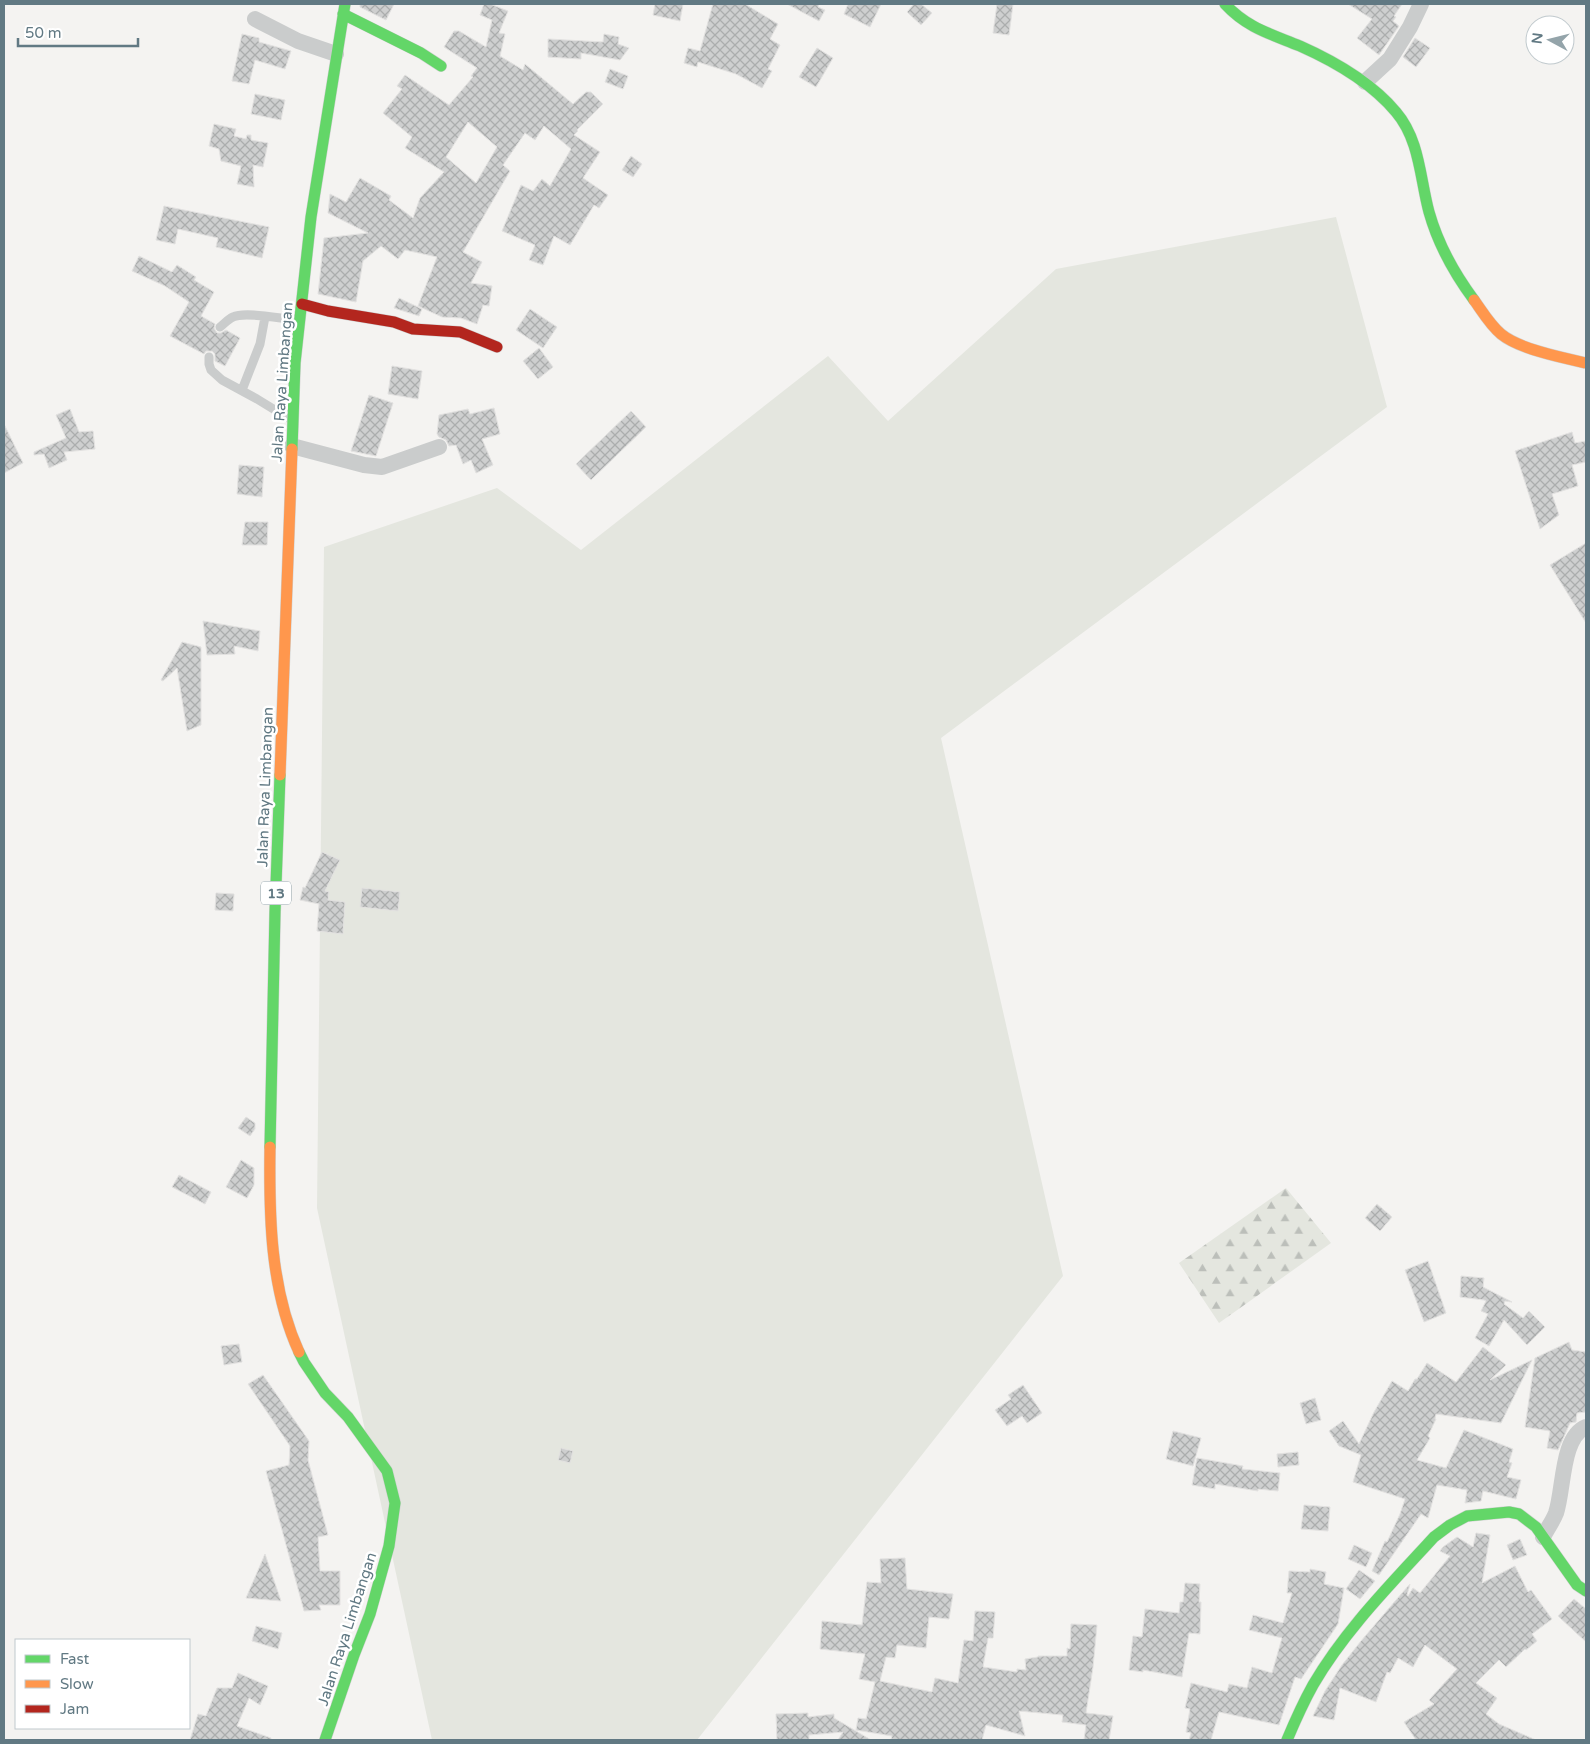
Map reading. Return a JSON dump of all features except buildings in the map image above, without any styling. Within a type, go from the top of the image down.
[{"type":"main road","points":[[1225,4],[1254,29],[1298,46],[1364,82],[1388,103],[1399,115],[1412,136],[1437,238],[1452,268],[1474,302],[1501,334],[1531,350],[1586,363]]},
{"type":"main road","points":[[344,9],[441,66]]},
{"type":"main road","name":"Jalan Raya Limbangan","points":[[326,1740],[354,1655],[370,1614],[389,1546],[395,1503],[387,1470],[348,1417],[325,1393],[304,1362],[289,1330],[280,1298],[273,1253],[269,1207],[276,912],[295,363],[311,217],[344,9]]},
{"type":"main road","points":[[302,304],[328,312],[394,322],[412,329],[460,332],[497,347]]},
{"type":"main road","points":[[1286,1740],[1312,1686],[1333,1654],[1434,1538],[1450,1525],[1467,1516],[1509,1512],[1519,1514],[1536,1527],[1577,1584],[1586,1591]]},
{"type":"street","points":[[1364,82],[1390,59],[1410,27],[1421,4]]},
{"type":"street","points":[[255,19],[298,41],[336,54]]},
{"type":"street","points":[[292,446],[364,465],[382,467],[439,447]]},
{"type":"street","points":[[1543,1537],[1556,1513],[1566,1458],[1571,1443],[1586,1427]]},
{"type":"lane","points":[[220,327],[233,317],[250,314],[300,320]]},
{"type":"lane","points":[[242,390],[260,344],[264,317]]},
{"type":"lane","points":[[209,357],[211,370],[222,380],[293,421]]},
{"type":"green space","points":[[1336,217],[1387,407],[941,738],[1063,1276],[697,1740],[432,1740],[317,1208],[324,547],[497,488],[581,550],[828,356],[888,421],[1056,269]]},
{"type":"green space","points":[[1286,1188],[1331,1243],[1219,1323],[1179,1263]]},
{"type":"traffic: fast","points":[[292,449],[295,363],[311,217],[345,4]]},
{"type":"traffic: fast","points":[[1225,4],[1251,25],[1340,66],[1376,91],[1396,112],[1404,123],[1415,147],[1429,212],[1437,235],[1453,269],[1474,300]]},
{"type":"traffic: fast","points":[[343,14],[421,53],[441,66]]},
{"type":"traffic: fast","points":[[270,1147],[280,775]]},
{"type":"traffic: fast","points":[[299,1352],[325,1393],[348,1417],[387,1471],[395,1503],[389,1546],[370,1614],[325,1740]]},
{"type":"traffic: fast","points":[[1287,1740],[1313,1685],[1354,1626],[1434,1537],[1450,1525],[1467,1516],[1509,1512],[1519,1514],[1536,1527],[1577,1585],[1586,1591]]},
{"type":"traffic: slow","points":[[1474,300],[1493,326],[1509,339],[1542,352],[1586,363]]},
{"type":"traffic: slow","points":[[280,775],[292,449]]},
{"type":"traffic: slow","points":[[270,1147],[273,1251],[282,1303],[289,1328],[299,1352]]},
{"type":"traffic: jam","points":[[302,304],[328,311],[394,322],[413,329],[460,332],[497,347]]}]
